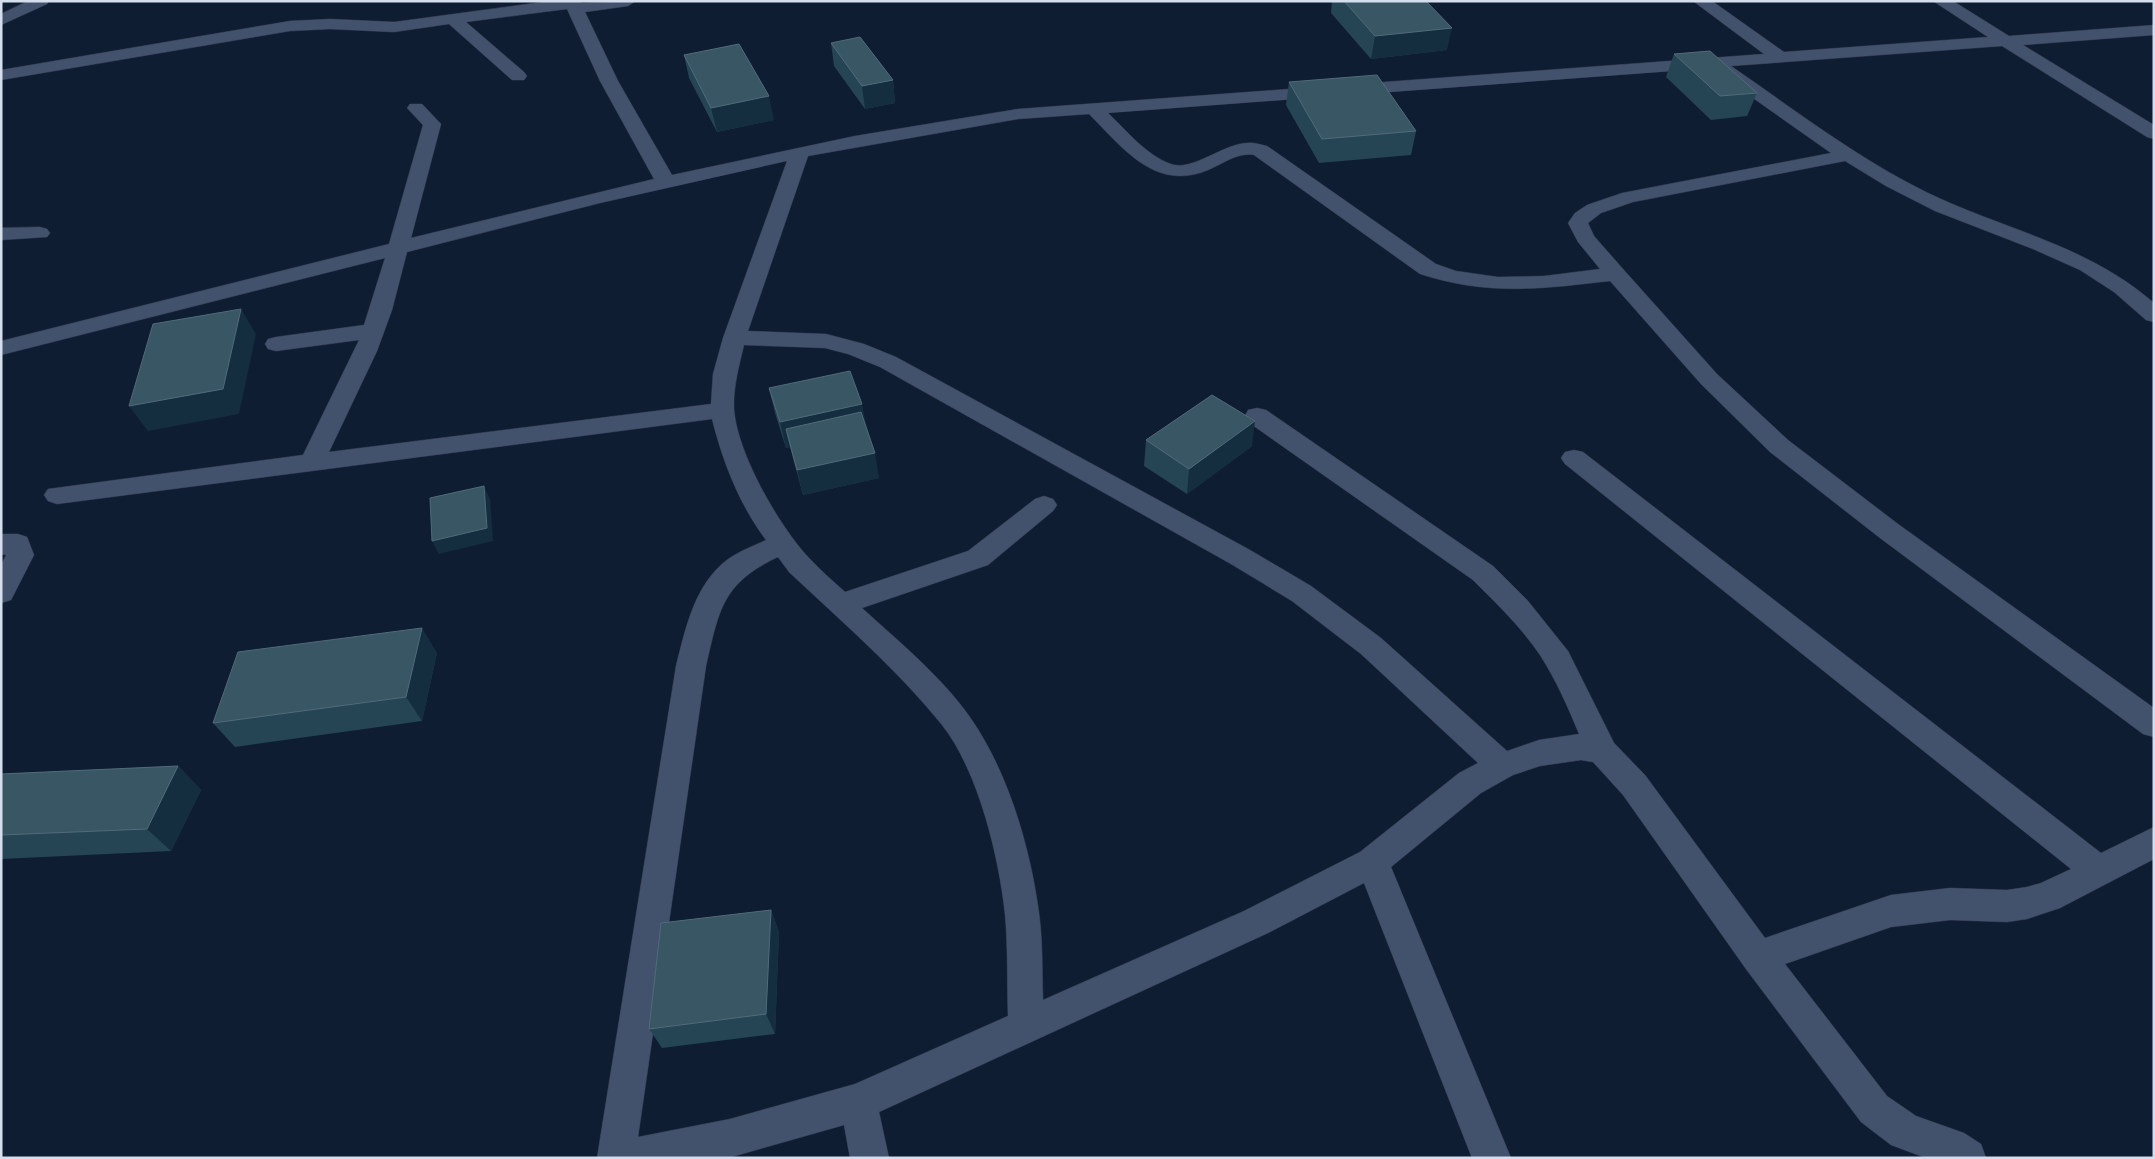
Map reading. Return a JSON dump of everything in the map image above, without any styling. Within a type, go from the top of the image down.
[{"type":"street","points":[[1,20],[41,1]]},
{"type":"street","points":[[1,75],[312,16],[394,27],[573,5],[628,1]]},
{"type":"street","points":[[1701,1],[1780,57]]},
{"type":"street","points":[[1941,1],[2154,132]]},
{"type":"street","points":[[573,5],[609,81],[666,182]]},
{"type":"street","points":[[454,20],[518,76]]},
{"type":"street","points":[[1,348],[666,182],[800,152],[898,133],[1018,114],[1712,61],[2154,30]]},
{"type":"street","points":[[1712,61],[1849,156],[1920,196],[2054,249],[2091,268],[2112,280],[2154,316]]},
{"type":"street","points":[[1092,107],[1143,153],[1170,170],[1188,170],[1247,148],[1260,150],[1428,269],[1452,278],[1487,284],[1515,285],[1615,274]]},
{"type":"street","points":[[311,464],[366,352],[390,280],[432,124],[416,108]]},
{"type":"street","points":[[800,152],[734,338],[725,374],[722,410],[734,457],[766,521],[799,565],[900,660],[953,717],[974,751],[994,798],[1008,843],[1021,905],[1026,1026]]},
{"type":"street","points":[[1849,156],[1629,197],[1598,206],[1583,214],[1578,223],[1585,238],[1615,274],[1710,379],[1779,446],[1889,531],[2154,725]]},
{"type":"street","points":[[1,234],[40,233]]},
{"type":"street","points":[[276,344],[374,331]]},
{"type":"street","points":[[734,338],[826,341],[856,349],[888,362],[1228,550],[1278,578],[1353,632],[1502,766]]},
{"type":"street","points":[[57,495],[722,410]]},
{"type":"street","points":[[1257,416],[1483,573],[1514,604],[1550,647],[1572,684],[1602,751],[1634,785],[1758,957],[1874,1109],[1905,1131],[1950,1148],[1966,1158]]},
{"type":"street","points":[[1574,458],[2099,871]]},
{"type":"street","points":[[842,604],[978,558],[1044,505]]},
{"type":"street","points":[[616,1158],[691,666],[706,607],[726,576],[752,559],[783,543]]},
{"type":"street","points":[[1,544],[18,544],[20,555],[1,593]]},
{"type":"street","points":[[633,1158],[730,1138],[858,1102],[1256,922],[1372,862],[1449,802],[1470,783],[1502,766],[1539,753],[1560,749],[1580,747],[1602,751]]},
{"type":"street","points":[[1758,957],[1891,911],[1950,904],[2007,906],[2028,903],[2048,897],[2154,841]]},
{"type":"street","points":[[1372,862],[1492,1158]]},
{"type":"street","points":[[858,1102],[870,1158]]},
{"type":"building","points":[[1344,1],[1426,1],[1452,28],[1375,36]]},
{"type":"building","points":[[860,37],[893,80],[862,86],[831,43]]},
{"type":"building","points":[[739,44],[769,96],[711,108],[684,55]]},
{"type":"building","points":[[1710,51],[1757,93],[1720,96],[1674,54]]},
{"type":"building","points":[[1377,75],[1416,131],[1322,139],[1289,82]]},
{"type":"building","points":[[241,309],[223,389],[129,406],[153,324]]},
{"type":"building","points":[[850,371],[862,404],[780,422],[769,388]]},
{"type":"building","points":[[1212,395],[1255,421],[1189,469],[1146,440]]},
{"type":"building","points":[[861,412],[875,453],[797,470],[786,429]]},
{"type":"building","points":[[484,486],[487,528],[432,541],[430,498]]},
{"type":"building","points":[[422,628],[406,697],[213,723],[238,652]]},
{"type":"building","points":[[178,766],[147,829],[1,835],[1,774]]},
{"type":"building","points":[[771,910],[766,1014],[649,1029],[661,923]]}]
